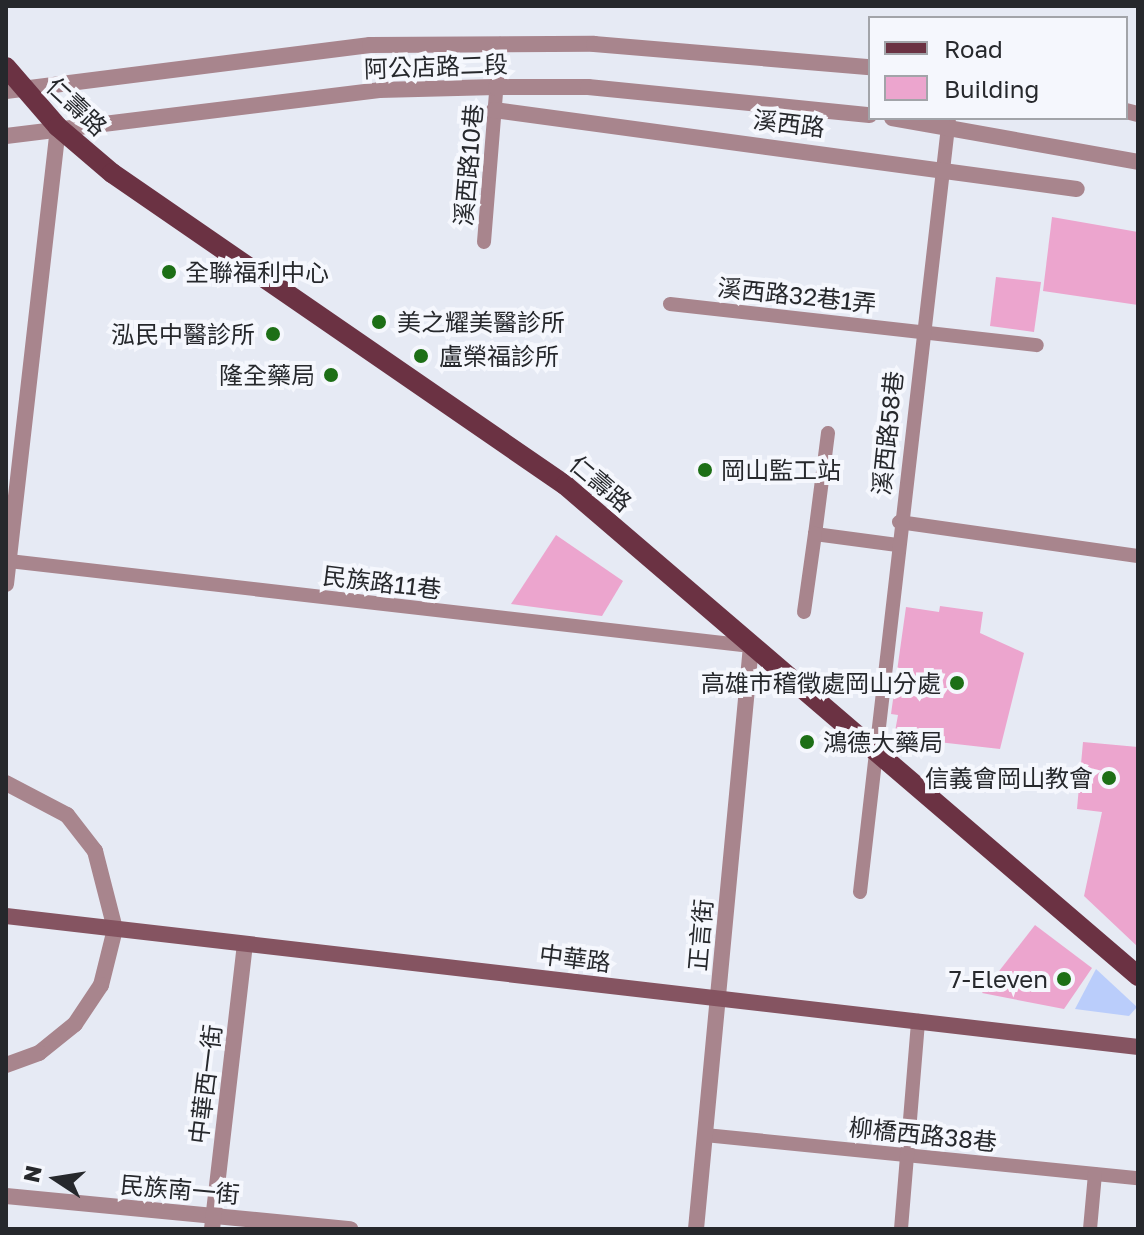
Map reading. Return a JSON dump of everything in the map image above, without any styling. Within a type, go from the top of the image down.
[{"type":"main road","name":"仁壽路","points":[[6,67],[13,90],[112,173],[565,485],[874,753],[1138,976]]},
{"type":"main road","name":"中華路","points":[[6,916],[1138,1047]]},
{"type":"street","name":"阿公店路二段","points":[[13,90],[370,45],[594,44],[868,67]]},
{"type":"street","name":"阿公店路二段","points":[[6,136],[58,127],[379,90],[496,87],[588,87],[868,115]]},
{"type":"street","name":"溪西路","points":[[494,110],[942,167],[1077,189]]},
{"type":"street","points":[[920,120],[948,122],[1138,162]]},
{"type":"street","points":[[6,584],[58,127]]},
{"type":"street","name":"正言街","points":[[696,1229],[751,646]]},
{"type":"street","points":[[6,783],[67,815],[95,851],[115,929],[101,985],[75,1024],[39,1053],[6,1065]]},
{"type":"street","name":"中華西一街","points":[[213,1222],[245,944]]},
{"type":"street","name":"民族南一街","points":[[6,1196],[213,1222],[350,1229]]},
{"type":"lane","name":"溪西路10巷","points":[[484,242],[500,44]]},
{"type":"lane","name":"溪西路58巷","points":[[860,892],[920,329],[948,122]]},
{"type":"lane","name":"溪西路32巷1弄","points":[[670,304],[920,329],[1037,345]]},
{"type":"lane","points":[[804,612],[828,433]]},
{"type":"lane","points":[[899,522],[1138,556]]},
{"type":"lane","points":[[815,534],[897,545]]},
{"type":"lane","name":"民族路11巷","points":[[9,561],[751,646]]},
{"type":"lane","points":[[901,1229],[918,1021]]},
{"type":"lane","name":"柳橋西路38巷","points":[[705,1135],[1138,1178]]},
{"type":"lane","points":[[1090,1229],[1095,1174]]},
{"type":"shaded area","points":[[1096,969],[1137,1007],[1129,1016],[1075,1009]]},
{"type":"building","points":[[1052,217],[1138,232],[1138,305],[1043,291]]},
{"type":"building","points":[[996,277],[1041,282],[1034,332],[990,326]]},
{"type":"building","points":[[556,535],[623,581],[602,616],[511,604]]},
{"type":"building","name":"高雄市稽徵處岡山分處","points":[[940,606],[983,612],[980,633],[1024,653],[1000,749],[894,737],[898,715],[891,714],[906,607],[939,612]]},
{"type":"building","points":[[1083,742],[1138,747],[1138,947],[1084,896],[1102,812],[1077,809]]},
{"type":"building","points":[[1035,925],[1092,968],[1064,1009],[982,993]]},
{"type":"place","name":"全聯福利中心","points":[[169,272]]},
{"type":"place","name":"美之耀美醫診所","points":[[379,322]]},
{"type":"place","name":"泓民中醫診所","points":[[273,334]]},
{"type":"place","name":"盧榮福診所","points":[[421,356]]},
{"type":"place","name":"隆全藥局","points":[[331,375]]},
{"type":"place","name":"岡山監工站","points":[[705,470]]},
{"type":"place","name":"高雄市稽徵處岡山分處","points":[[957,683]]},
{"type":"place","name":"鴻德大藥局","points":[[807,742]]},
{"type":"place","name":"信義會岡山教會","points":[[1109,778]]},
{"type":"place","name":"7-Eleven","points":[[1064,979]]}]
